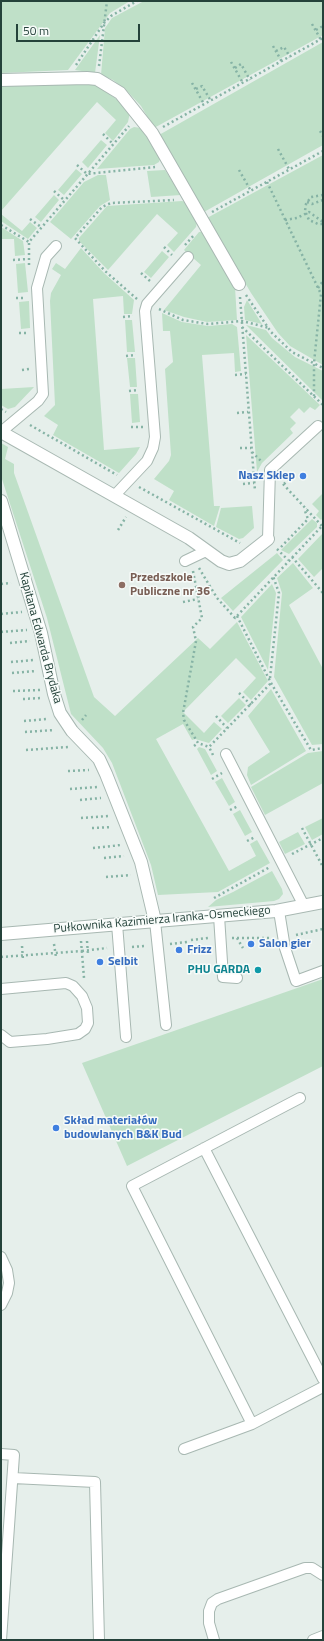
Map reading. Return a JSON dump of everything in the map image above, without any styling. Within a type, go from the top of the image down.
[{"type":"street","points":[[1,80],[68,77],[97,79],[120,93],[152,133],[239,284]]},
{"type":"street","points":[[1,432],[189,538],[221,561],[229,564],[240,561],[268,539]]},
{"type":"street","name":"Kapitana Edwarda Brydaka","points":[[1,500],[41,633],[54,694],[60,713],[72,731],[99,759],[106,774],[141,862],[155,921]]},
{"type":"street","name":"Pułkownika Kazimierza Iranka-Osmeckiego","points":[[1,934],[279,911],[323,902]]},
{"type":"lane","points":[[1,432],[38,401],[43,394],[37,288],[46,257],[56,246]]},
{"type":"lane","points":[[115,495],[147,461],[154,448],[155,437],[145,319],[147,304],[188,257]]},
{"type":"lane","points":[[268,539],[270,470],[318,426]]},
{"type":"lane","points":[[188,564],[206,551]]},
{"type":"lane","points":[[226,754],[304,906]]},
{"type":"lane","points":[[279,911],[285,948],[296,981],[323,971]]},
{"type":"lane","points":[[219,916],[223,977],[237,978]]},
{"type":"lane","points":[[155,921],[166,1025]]},
{"type":"lane","points":[[117,924],[126,1037]]},
{"type":"lane","points":[[1,989],[66,983],[73,986],[82,996],[87,1008],[88,1023],[85,1029],[78,1034],[54,1038],[10,1042],[1,1035]]},
{"type":"lane","points":[[252,1424],[132,1186],[300,1098]]},
{"type":"lane","points":[[204,1148],[323,1379]]},
{"type":"lane","points":[[1,1257],[7,1270],[9,1283],[7,1293],[1,1305]]},
{"type":"lane","points":[[184,1449],[252,1424],[323,1387]]},
{"type":"lane","points":[[1,1454],[14,1455],[1,1640]]},
{"type":"lane","points":[[13,1478],[95,1482],[99,1640]]},
{"type":"lane","points":[[214,1640],[209,1623],[209,1611],[212,1603],[218,1599],[305,1568],[312,1568],[323,1575]]},
{"type":"lane","points":[[313,1640],[323,1636]]},
{"type":"path","points":[[97,79],[107,1]]},
{"type":"path","points":[[68,77],[104,22],[110,16],[137,1]]},
{"type":"path","points":[[170,123],[322,39],[312,24]]},
{"type":"path","points":[[316,30],[323,26]]},
{"type":"path","points":[[273,46],[282,62]]},
{"type":"path","points":[[276,51],[284,47],[290,57]]},
{"type":"path","points":[[231,62],[243,83]]},
{"type":"path","points":[[235,68],[242,64],[250,80]]},
{"type":"path","points":[[192,83],[204,104]]},
{"type":"path","points":[[196,89],[202,86],[211,101]]},
{"type":"path","points":[[1,225],[29,242],[139,115]]},
{"type":"path","points":[[320,131],[323,136]]},
{"type":"path","points":[[103,134],[113,144]]},
{"type":"path","points":[[278,149],[289,169]]},
{"type":"path","points":[[219,209],[323,151]]},
{"type":"path","points":[[77,165],[87,174],[170,165]]},
{"type":"path","points":[[239,170],[251,191]]},
{"type":"path","points":[[267,182],[321,294],[318,338],[314,363],[314,396]]},
{"type":"path","points":[[54,191],[64,200]]},
{"type":"path","points":[[323,195],[315,196],[307,202],[306,213],[313,223],[323,223]]},
{"type":"path","points":[[189,199],[111,203],[102,206],[75,238],[105,271],[137,299],[147,304],[183,320],[208,324],[242,321],[269,328]]},
{"type":"path","points":[[307,202],[312,204],[323,200]]},
{"type":"path","points":[[285,220],[297,218],[306,213],[312,213],[323,223]]},
{"type":"path","points":[[30,219],[41,227]]},
{"type":"path","points":[[184,245],[204,223]]},
{"type":"path","points":[[164,247],[174,257],[170,262]]},
{"type":"path","points":[[13,260],[28,259]]},
{"type":"path","points":[[141,273],[152,283],[156,277]]},
{"type":"path","points":[[318,288],[323,281]]},
{"type":"path","points":[[239,284],[255,499]]},
{"type":"path","points":[[239,284],[269,328],[292,352],[323,368]]},
{"type":"path","points":[[137,299],[142,294]]},
{"type":"path","points":[[123,317],[134,316]]},
{"type":"path","points":[[242,327],[323,405]]},
{"type":"path","points":[[126,356],[137,355]]},
{"type":"path","points":[[235,375],[246,374]]},
{"type":"path","points":[[129,391],[140,390]]},
{"type":"path","points":[[238,413],[248,412]]},
{"type":"path","points":[[131,427],[143,426]]},
{"type":"path","points":[[240,448],[251,448]]},
{"type":"path","points":[[237,616],[273,576],[323,526],[270,470]]},
{"type":"path","points":[[284,484],[288,480]]},
{"type":"path","points":[[243,484],[254,483]]},
{"type":"path","points":[[278,550],[308,519],[305,511],[307,509]]},
{"type":"path","points":[[292,557],[323,593]]},
{"type":"path","points":[[188,564],[202,618],[193,627],[196,641],[183,712],[184,720],[198,743],[209,747]]},
{"type":"path","points":[[197,566],[217,598],[235,618],[237,616]]},
{"type":"path","points":[[269,680],[279,593],[273,576]]},
{"type":"path","points":[[1,584],[9,583]]},
{"type":"path","points":[[183,602],[198,598],[209,586]]},
{"type":"path","points":[[1,614],[18,613]]},
{"type":"path","points":[[237,616],[271,684],[310,750],[323,748]]},
{"type":"path","points":[[1,632],[22,631]]},
{"type":"path","points":[[10,643],[32,640]]},
{"type":"path","points":[[12,662],[38,659]]},
{"type":"path","points":[[12,673],[38,671]]},
{"type":"path","points":[[261,694],[271,684]]},
{"type":"path","points":[[13,691],[40,690]]},
{"type":"path","points":[[239,693],[251,704]]},
{"type":"path","points":[[23,699],[41,698]]},
{"type":"path","points":[[216,716],[227,728]]},
{"type":"path","points":[[24,721],[49,719]]},
{"type":"path","points":[[25,732],[50,730]]},
{"type":"path","points":[[194,746],[198,743]]},
{"type":"path","points":[[26,750],[52,748]]},
{"type":"path","points":[[68,771],[87,770]]},
{"type":"path","points":[[212,778],[223,773]]},
{"type":"path","points":[[70,789],[95,787]]},
{"type":"path","points":[[80,800],[98,798]]},
{"type":"path","points":[[230,810],[240,804]]},
{"type":"path","points":[[81,818],[107,816]]},
{"type":"path","points":[[92,828],[111,827]]},
{"type":"path","points":[[302,828],[323,867]]},
{"type":"path","points":[[247,841],[257,836]]},
{"type":"path","points":[[294,853],[323,838]]},
{"type":"path","points":[[93,848],[119,846]]},
{"type":"path","points":[[104,858],[123,856]]},
{"type":"path","points":[[214,898],[280,861]]},
{"type":"path","points":[[106,877],[131,875]]},
{"type":"path","points":[[190,940],[221,938],[283,938],[323,929]]},
{"type":"path","points":[[237,938],[243,948]]},
{"type":"path","points":[[1,957],[82,952],[187,942]]},
{"type":"path","points":[[22,950],[23,960]]},
{"type":"path","points":[[82,952],[84,970]]},
{"type":"green space","points":[[1,1],[130,1],[110,13],[68,70],[1,73]]},
{"type":"green space","points":[[144,1],[323,1],[323,35],[154,128],[141,106],[127,91],[113,80],[101,75],[105,28],[112,18]]},
{"type":"green space","points":[[100,35],[95,73],[75,70]]},
{"type":"green space","points":[[323,42],[323,145],[204,212],[159,135]]},
{"type":"green space","points":[[83,82],[98,86],[126,106],[130,112],[128,122],[113,141],[105,133],[116,120],[97,102],[1,211],[1,84]]},
{"type":"green space","points":[[134,127],[141,128],[160,159],[159,162],[154,165],[97,169],[130,129]]},
{"type":"green space","points":[[101,140],[107,145],[88,168],[82,162]]},
{"type":"green space","points":[[323,155],[323,365],[290,346],[278,333],[251,293],[207,218]]},
{"type":"green space","points":[[76,169],[82,174],[64,195],[58,190]]},
{"type":"green space","points":[[165,170],[181,195],[151,197],[147,171]]},
{"type":"green space","points":[[98,175],[106,175],[110,200],[100,206],[71,239],[50,222],[84,182]]},
{"type":"green space","points":[[54,195],[59,200],[41,222],[35,217]]},
{"type":"green space","points":[[185,202],[197,222],[196,227],[174,252],[167,245],[178,233],[157,214],[108,270],[79,241],[79,238],[107,206]]},
{"type":"green space","points":[[1,214],[22,231],[30,222],[37,228],[28,239],[1,221]]},
{"type":"green space","points":[[1,227],[23,241],[25,255],[15,256],[14,239],[1,239]]},
{"type":"green space","points":[[199,232],[203,232],[235,287],[237,320],[207,322],[184,317],[164,310],[201,265],[184,250]]},
{"type":"green space","points":[[81,248],[104,273],[134,300],[132,314],[124,314],[123,296],[93,299],[104,450],[140,447],[136,454],[119,473],[53,435],[58,425],[44,416],[55,405],[50,301],[51,293],[61,275],[52,269],[56,263],[65,269]]},
{"type":"green space","points":[[162,251],[169,257],[151,278],[144,272]]},
{"type":"green space","points":[[25,263],[28,292],[18,293],[16,264]]},
{"type":"green space","points":[[247,300],[262,324],[245,320],[244,307]]},
{"type":"green space","points":[[29,301],[30,328],[21,329],[19,302]]},
{"type":"green space","points":[[162,313],[182,322],[208,326],[232,324],[237,327],[241,371],[235,372],[234,353],[202,355],[214,506],[220,506],[214,526],[169,500],[174,491],[154,479],[169,461],[171,455],[165,369],[173,362],[170,331],[163,331]]},
{"type":"green space","points":[[125,320],[132,320],[135,352],[127,352]]},
{"type":"green space","points":[[246,325],[266,330],[272,338],[295,357],[323,371],[323,401]]},
{"type":"green space","points":[[246,335],[320,405],[315,410],[310,407],[304,413],[299,408],[290,417],[296,423],[290,429],[293,433],[262,463],[257,472]]},
{"type":"green space","points":[[127,358],[135,358],[137,387],[130,387]]},
{"type":"green space","points":[[34,387],[15,407],[8,409],[1,405],[1,389]]},
{"type":"green space","points":[[130,394],[138,394],[140,422],[132,423]]},
{"type":"green space","points":[[1,443],[8,447],[5,459],[14,464],[14,473],[94,697],[115,716],[198,638],[210,649],[237,622],[268,681],[251,700],[243,692],[256,678],[236,658],[183,712],[204,733],[214,722],[222,729],[209,743],[195,739],[192,740],[183,724],[156,739],[229,871],[256,856],[250,844],[257,840],[270,863],[218,892],[158,895],[151,865],[112,763],[103,748],[71,714],[47,618],[1,476]]},
{"type":"green space","points":[[323,493],[323,518],[321,520],[316,515],[319,511],[312,504]]},
{"type":"green space","points":[[252,506],[254,528],[243,538],[239,539],[216,527],[221,508]]},
{"type":"green space","points":[[312,519],[317,523],[317,527],[289,554],[281,550]]},
{"type":"green space","points":[[323,533],[323,568],[314,577],[298,559]]},
{"type":"green space","points":[[277,553],[283,560],[233,611],[221,598]]},
{"type":"green space","points":[[293,563],[313,588],[289,605],[323,669],[323,744],[312,745],[274,677],[282,593],[277,578]]},
{"type":"green space","points":[[272,584],[276,593],[268,670],[241,617]]},
{"type":"green space","points":[[271,689],[306,751],[251,785],[247,775],[248,767],[270,752],[248,716]]},
{"type":"green space","points":[[239,698],[246,705],[228,723],[221,716]]},
{"type":"green space","points":[[199,747],[205,749],[217,771],[211,775],[197,749]]},
{"type":"green space","points":[[323,751],[323,783],[265,815],[251,787],[308,753]]},
{"type":"green space","points":[[222,778],[235,802],[229,806],[215,782]]},
{"type":"green space","points":[[240,810],[252,832],[245,836],[233,814]]},
{"type":"green space","points":[[323,818],[323,834],[312,840],[305,827]]},
{"type":"green space","points":[[298,832],[305,844],[285,854],[279,842]]},
{"type":"green space","points":[[272,871],[282,889],[283,894],[279,899],[274,901],[208,907],[216,900]]},
{"type":"green space","points":[[323,979],[323,1066],[127,1166],[82,1063]]},
{"type":"place","name":"Nasz Sklep","points":[[303,476]]},
{"type":"place","name":"Przedszkole Publiczne nr 36","points":[[122,585]]},
{"type":"place","name":"Salon gier","points":[[251,944]]},
{"type":"place","name":"Frizz","points":[[179,950]]},
{"type":"place","name":"Selbit","points":[[100,962]]},
{"type":"place","name":"PHU GARDA","points":[[258,970]]},
{"type":"place","name":"Skład materiałów budowlanych B&K Bud","points":[[56,1128]]}]
